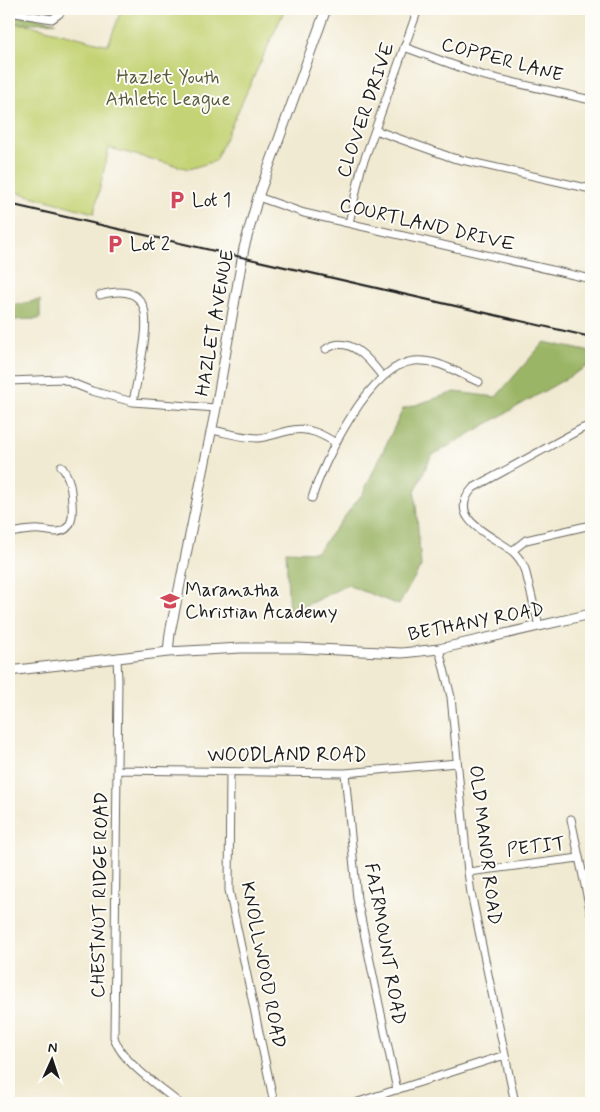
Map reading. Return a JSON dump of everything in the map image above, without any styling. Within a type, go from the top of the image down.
[{"type":"street","points":[[9,12],[41,18],[56,18],[63,9]]},
{"type":"street","name":"HAZLET AVENUE","points":[[168,652],[170,633],[212,430],[244,248],[258,197],[326,9]]},
{"type":"street","name":"CLOVER DRIVE","points":[[349,223],[361,169],[418,9]]},
{"type":"street","points":[[585,9],[591,10]]},
{"type":"street","name":"COPPER LANE","points":[[404,48],[481,75],[591,100]]},
{"type":"street","points":[[375,130],[453,158],[591,189]]},
{"type":"street","name":"COURTLAND DRIVE","points":[[258,197],[304,213],[591,279]]},
{"type":"street","points":[[100,295],[116,290],[126,292],[135,297],[145,310],[147,328],[133,402]]},
{"type":"street","points":[[326,349],[341,344],[354,348],[382,376]]},
{"type":"street","points":[[312,498],[317,483],[336,444],[358,406],[382,376],[400,364],[420,361],[448,367],[479,382]]},
{"type":"street","points":[[9,381],[62,379],[92,391],[133,402],[216,408]]},
{"type":"street","points":[[539,626],[525,569],[512,551],[471,522],[466,516],[464,506],[468,493],[473,488],[591,425]]},
{"type":"street","points":[[212,430],[256,438],[303,429],[317,433],[336,444]]},
{"type":"street","points":[[9,533],[34,530],[57,532],[70,524],[73,516],[71,486],[66,472],[61,466]]},
{"type":"street","points":[[512,551],[526,540],[591,525]]},
{"type":"street","name":"BETHANY ROAD","points":[[9,672],[168,652],[241,648],[297,648],[386,653],[439,650],[591,614]]},
{"type":"street","name":"OLD MANOR ROAD","points":[[439,650],[451,697],[468,872],[515,1103]]},
{"type":"street","name":"CHESTNUT RIDGE ROAD","points":[[117,659],[114,1037],[122,1054],[179,1103]]},
{"type":"street","name":"WOODLAND ROAD","points":[[117,770],[345,773],[457,763]]},
{"type":"street","name":"KNOLLWOOD ROAD","points":[[230,772],[229,890],[274,1103]]},
{"type":"street","name":"FAIRMOUNT ROAD","points":[[345,773],[357,899],[397,1090]]},
{"type":"street","points":[[571,819],[591,914]]},
{"type":"street","name":"PETIT","points":[[468,872],[579,858]]},
{"type":"street","points":[[355,1103],[505,1056]]},
{"type":"green space","name":"Hazlet Youth Athletic League","points":[[122,9],[285,9],[215,161],[189,169],[109,148],[94,213],[9,190],[9,24],[26,24],[108,45]]},
{"type":"green space","points":[[9,12],[56,22],[9,24]]},
{"type":"green space","points":[[40,300],[40,319],[9,320],[9,306]]},
{"type":"green space","points":[[544,342],[591,352],[591,367],[588,366],[431,456],[415,492],[421,566],[399,605],[347,585],[289,614],[286,551],[317,552],[363,493],[403,409],[455,392],[496,397]]},
{"type":"railway","points":[[9,204],[591,337]]},
{"type":"place","name":"Lot 1","points":[[177,200]]},
{"type":"place","name":"Lot 2","points":[[115,244]]},
{"type":"place","name":"Maranatha Christian Academy","points":[[170,601]]}]
